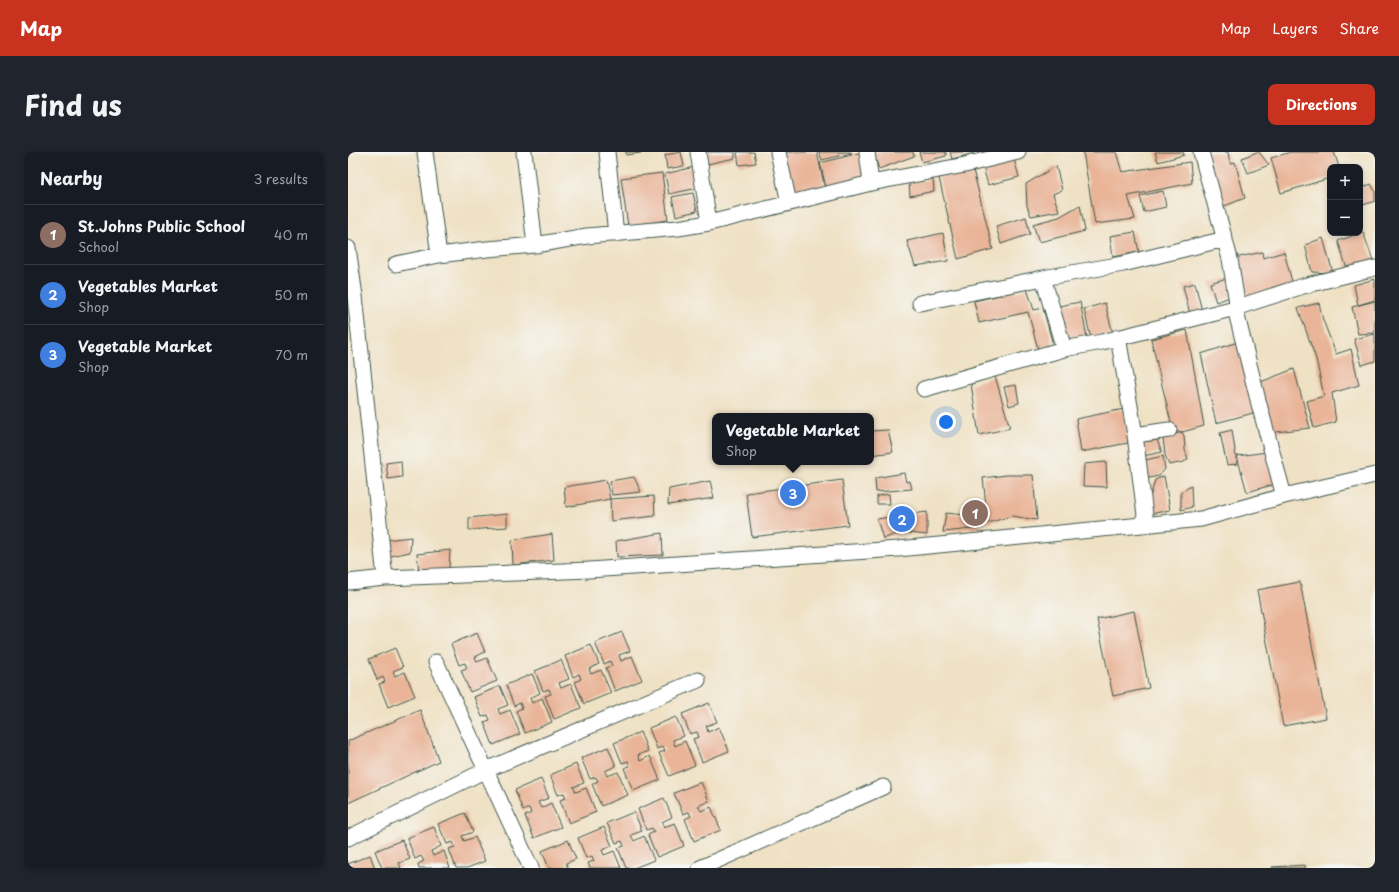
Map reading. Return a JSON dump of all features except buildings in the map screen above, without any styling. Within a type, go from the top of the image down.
[{"type":"street","points":[[425,152],[439,255]]},
{"type":"street","points":[[524,152],[535,245]]},
{"type":"street","points":[[607,152],[616,234]]},
{"type":"street","points":[[698,152],[709,223]]},
{"type":"street","points":[[778,152],[788,203]]},
{"type":"street","points":[[867,152],[871,182]]},
{"type":"street","points":[[396,264],[439,255],[535,245],[587,236],[709,223],[871,182],[966,165],[982,156],[1018,152]]},
{"type":"street","points":[[1201,152],[1230,259],[1237,303],[1235,308],[1284,496]]},
{"type":"street","points":[[920,303],[1043,278],[1123,264],[1225,239]]},
{"type":"street","points":[[348,248],[351,297],[385,578]]},
{"type":"street","points":[[924,389],[1064,349],[1102,342],[1235,308],[1303,286],[1375,268]]},
{"type":"street","points":[[1043,278],[1064,349]]},
{"type":"street","points":[[1118,337],[1136,435],[1145,515],[1142,525]]},
{"type":"street","points":[[1136,435],[1169,430]]},
{"type":"street","points":[[348,582],[385,578],[589,570],[890,550],[1201,519],[1284,496],[1375,475]]},
{"type":"street","points":[[436,662],[531,868]]},
{"type":"street","points":[[348,838],[486,770],[698,680]]},
{"type":"street","points":[[700,868],[883,787]]},
{"type":"place","name":"Vegetable Market","points":[[793,493]]},
{"type":"place","name":"St.Johns Public School","points":[[975,513]]},
{"type":"place","name":"Vegetables Market","points":[[902,519]]}]
